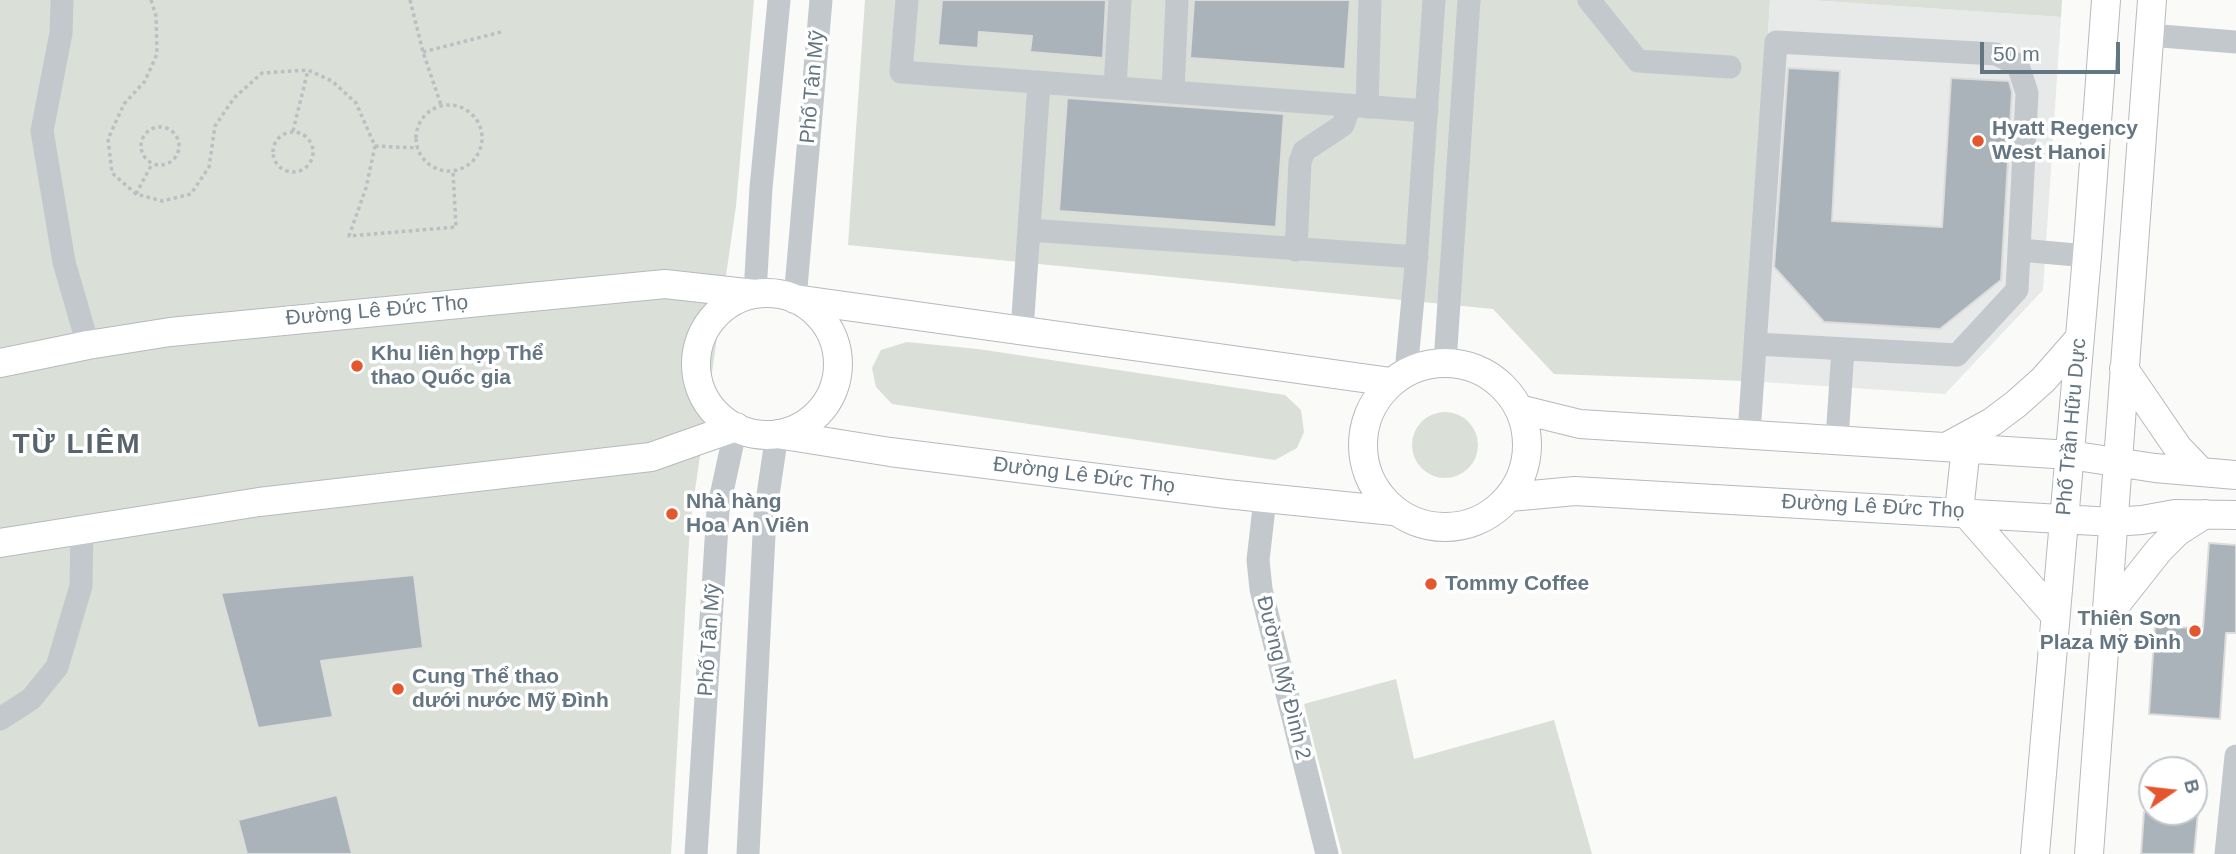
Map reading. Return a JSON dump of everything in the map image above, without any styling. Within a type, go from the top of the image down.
[{"type":"main road","name":"Phố Trần Hữu Dực","points":[[2035,854],[2087,256],[2106,0]]},
{"type":"main road","points":[[2089,854],[2126,323],[2152,0]]},
{"type":"main road","name":"Đường Lê Đức Thọ","points":[[0,363],[88,345],[230,325],[664,284],[755,294]]},
{"type":"main road","points":[[755,294],[783,294],[794,299],[805,303],[822,319],[834,339],[838,362],[835,386],[824,407],[807,423],[786,433],[762,435],[736,427],[720,417],[705,399],[696,376],[696,353],[704,331],[718,312],[737,298],[755,294]]},
{"type":"main road","points":[[794,299],[1022,331],[1398,377]]},
{"type":"main road","points":[[1957,447],[2016,404],[2043,380],[2080,330],[2126,323]]},
{"type":"main road","points":[[1433,363],[1445,363],[1461,364],[1485,372],[1505,388],[1519,409],[1527,439],[1524,469],[1510,497],[1482,519],[1448,528],[1424,525],[1393,511],[1371,483],[1364,462],[1362,440],[1367,418],[1376,399],[1398,377],[1433,363]]},
{"type":"main road","points":[[2124,369],[2178,449],[2200,472]]},
{"type":"main road","points":[[1519,409],[1580,424],[2070,454],[2155,468],[2234,475],[2223,514],[2177,533],[2159,550],[2106,617]]},
{"type":"main road","points":[[0,543],[259,502],[651,457],[736,427]]},
{"type":"main road","name":"Đường Lê Đức Thọ","points":[[777,434],[890,452],[1265,499],[1393,511]]},
{"type":"main road","points":[[1957,447],[1962,512],[2054,614]]},
{"type":"main road","name":"Đường Lê Đức Thọ","points":[[1510,497],[1575,491],[2113,522],[2142,520],[2175,513],[2223,514]]},
{"type":"street","points":[[62,0],[61,33],[42,131],[64,262],[88,345]]},
{"type":"street","name":"Phố Tân Mỹ","points":[[755,294],[761,188],[779,0]]},
{"type":"street","name":"Phố Tân Mỹ","points":[[794,299],[821,0]]},
{"type":"street","points":[[907,0],[901,72],[1427,111]]},
{"type":"street","points":[[1115,88],[1120,0]]},
{"type":"street","points":[[1173,92],[1177,0]]},
{"type":"street","points":[[1296,250],[1300,162],[1304,151],[1343,125],[1359,106],[1370,0]]},
{"type":"street","points":[[1398,377],[1417,257],[1434,0]]},
{"type":"street","points":[[1445,363],[1469,0]]},
{"type":"street","points":[[1589,0],[1638,61],[1730,66]]},
{"type":"street","points":[[2149,35],[2236,42]]},
{"type":"street","points":[[1749,433],[1755,344],[1776,42],[1996,54],[2018,65],[2027,93],[2017,290],[1957,355],[1755,344]]},
{"type":"street","points":[[1022,331],[1039,82]]},
{"type":"street","points":[[1029,230],[1417,257]]},
{"type":"street","points":[[2020,250],[2087,256]]},
{"type":"street","points":[[1837,439],[1843,349]]},
{"type":"street","name":"Phố Tân Mỹ","points":[[696,854],[718,510],[736,427]]},
{"type":"street","points":[[747,854],[765,515],[777,434]]},
{"type":"street","name":"Đường Mỹ Đình 2","points":[[1265,499],[1258,560],[1261,589],[1327,854]]},
{"type":"street","points":[[0,719],[31,699],[57,667],[81,586],[82,528]]},
{"type":"street","points":[[2226,854],[2236,756]]},
{"type":"path","points":[[151,0],[156,16],[157,54],[145,82],[124,104],[108,139],[112,173],[136,194],[162,201],[191,194],[209,167],[215,127],[234,98],[262,73],[308,70],[332,81],[356,103],[375,146],[366,188],[349,236],[456,228],[453,171]]},
{"type":"path","points":[[410,0],[423,52],[441,106]]},
{"type":"path","points":[[423,52],[501,32]]},
{"type":"path","points":[[293,131],[308,70]]},
{"type":"path","points":[[452,105],[471,113],[482,132],[479,153],[472,162],[453,171],[431,166],[418,148],[416,137],[423,117],[441,106],[452,105]]},
{"type":"path","points":[[155,127],[167,128],[177,137],[178,150],[172,162],[166,165],[152,164],[143,157],[140,145],[142,139],[155,127]]},
{"type":"path","points":[[293,131],[300,132],[310,141],[313,154],[308,166],[296,172],[283,169],[274,160],[273,153],[276,140],[286,132],[293,131]]},
{"type":"path","points":[[375,146],[418,148]]},
{"type":"path","points":[[136,194],[152,164]]},
{"type":"shaded area","name":"Khu liên hợp Thể thao Quốc gia","points":[[0,0],[754,0],[736,206],[690,525],[671,854],[0,854]]},
{"type":"shaded area","points":[[865,0],[1770,0],[1746,381],[1554,374],[1493,309],[848,245]]},
{"type":"shaded area","points":[[1770,0],[1809,0],[2061,17],[2043,290],[1945,394],[1746,381]]},
{"type":"shaded area","points":[[1809,0],[2062,0],[2061,17]]},
{"type":"shaded area","points":[[907,342],[978,349],[1285,395],[1301,410],[1304,432],[1297,448],[1275,460],[892,404],[876,387],[872,368],[881,350]]},
{"type":"shaded area","points":[[1438,412],[1452,412],[1464,417],[1473,426],[1478,445],[1476,458],[1469,469],[1452,478],[1438,478],[1426,473],[1417,464],[1412,452],[1412,438],[1417,426],[1426,417]]},
{"type":"shaded area","points":[[1396,679],[1414,759],[1554,720],[1592,854],[1342,854],[1304,704]]},
{"type":"building","points":[[942,0],[1106,0],[1103,58],[1030,52],[1032,36],[979,32],[978,48],[938,45]]},
{"type":"building","points":[[1194,0],[1350,0],[1345,69],[1190,58]]},
{"type":"building","name":"Hyatt Regency West Hanoi","points":[[1788,68],[1840,71],[1832,221],[1942,227],[1951,78],[2009,81],[2012,92],[2001,280],[1940,329],[1824,322],[1774,267]]},
{"type":"building","points":[[1067,98],[1284,114],[1276,227],[1059,211]]},
{"type":"building","name":"Thiên Sơn Plaza Mỹ Đình","points":[[2209,543],[2236,545],[2236,633],[2226,633],[2220,719],[2149,714],[2155,625],[2203,629]]},
{"type":"building","points":[[414,575],[423,648],[321,661],[333,717],[258,728],[221,593]]},
{"type":"building","points":[[337,795],[352,854],[247,854],[238,820]]},
{"type":"building","points":[[2143,826],[2197,826],[2194,854],[2141,854]]},
{"type":"place","name":"Hyatt Regency West Hanoi","points":[[1978,141]]},
{"type":"place","name":"Khu liên hợp Thể thao Quốc gia","points":[[357,366]]},
{"type":"place","name":"Nhà hàng Hoa An Viên","points":[[672,514]]},
{"type":"place","name":"Tommy Coffee","points":[[1431,584]]},
{"type":"place","name":"Thiên Sơn Plaza Mỹ Đình","points":[[2195,631]]},
{"type":"place","name":"Cung Thể thao dưới nước Mỹ Đình","points":[[398,689]]},
{"type":"district","name":"TỪ LIÊM","points":[[77,445]]}]
